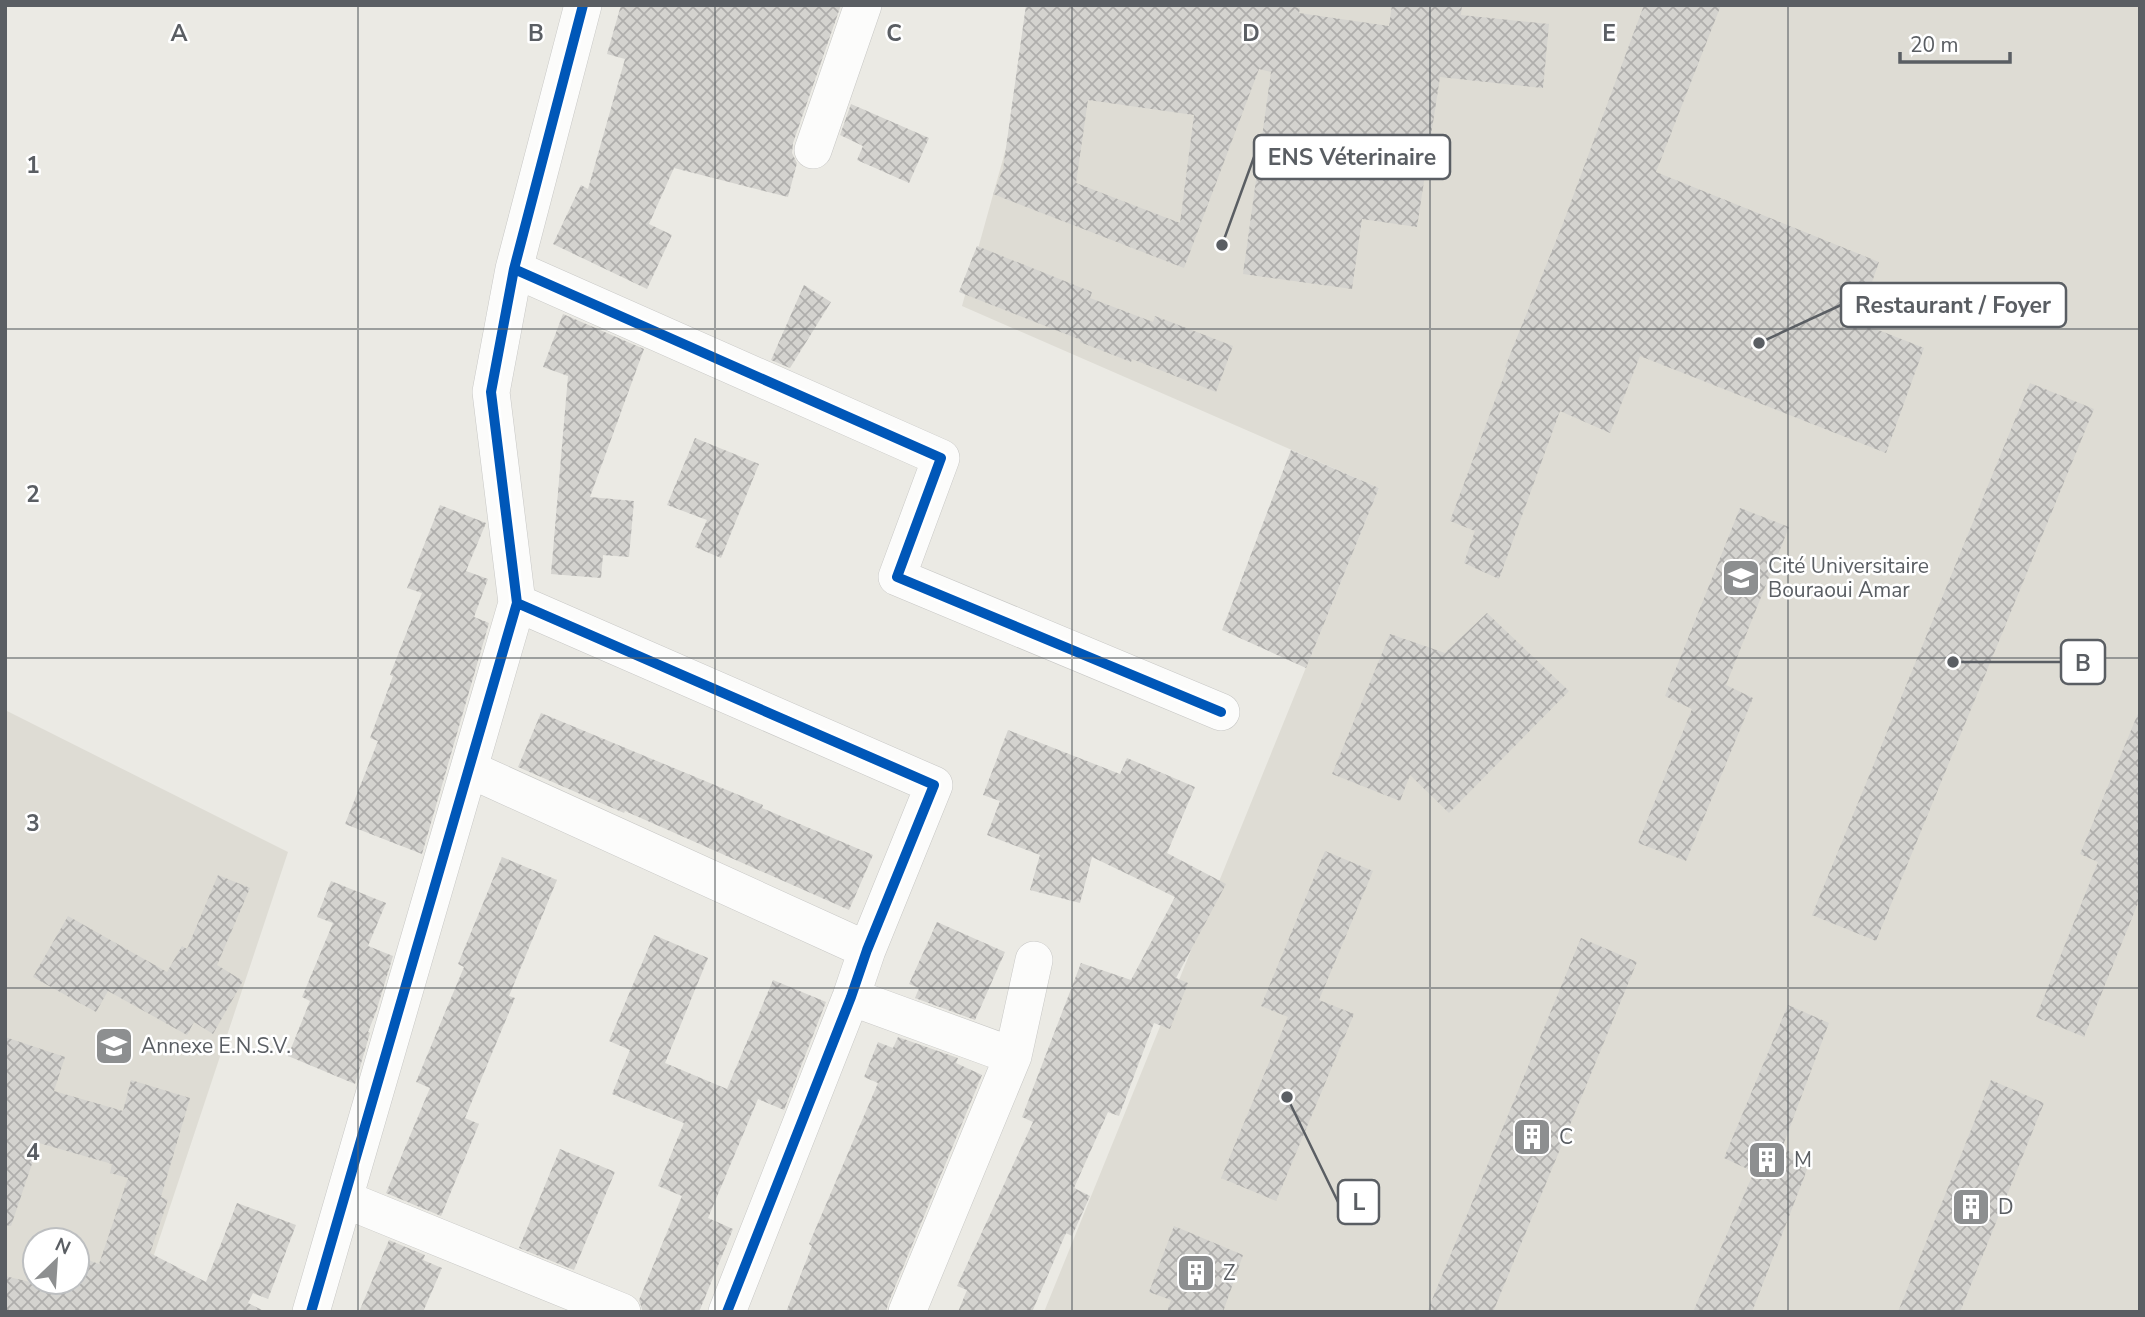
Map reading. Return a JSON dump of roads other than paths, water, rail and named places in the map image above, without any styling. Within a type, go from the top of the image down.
[{"type":"street","points":[[311,1312],[517,603],[491,392],[514,269],[583,5]]},
{"type":"street","points":[[813,150],[863,5]]},
{"type":"street","points":[[514,269],[941,458],[897,577],[1221,712]]},
{"type":"street","points":[[517,603],[934,785],[727,1312]]},
{"type":"street","points":[[469,769],[867,950]]},
{"type":"street","points":[[907,1312],[1013,1056],[1034,961]]},
{"type":"street","points":[[851,997],[1013,1056]]},
{"type":"street","points":[[344,1199],[622,1312]]},
{"type":"place","name":"ENS Véterinaire","points":[[1222,245]]},
{"type":"place","name":"Restaurant / Foyer","points":[[1759,343]]},
{"type":"place","name":"Cité Universitaire Bouraoui Amar","points":[[1741,578]]},
{"type":"place","name":"B","points":[[1953,662]]},
{"type":"place","name":"Annexe E.N.S.V.","points":[[114,1046]]},
{"type":"place","name":"L","points":[[1287,1097]]},
{"type":"place","name":"C","points":[[1532,1137]]},
{"type":"place","name":"M","points":[[1767,1160]]},
{"type":"place","name":"D","points":[[1971,1207]]},
{"type":"place","name":"Z","points":[[1196,1273]]}]
